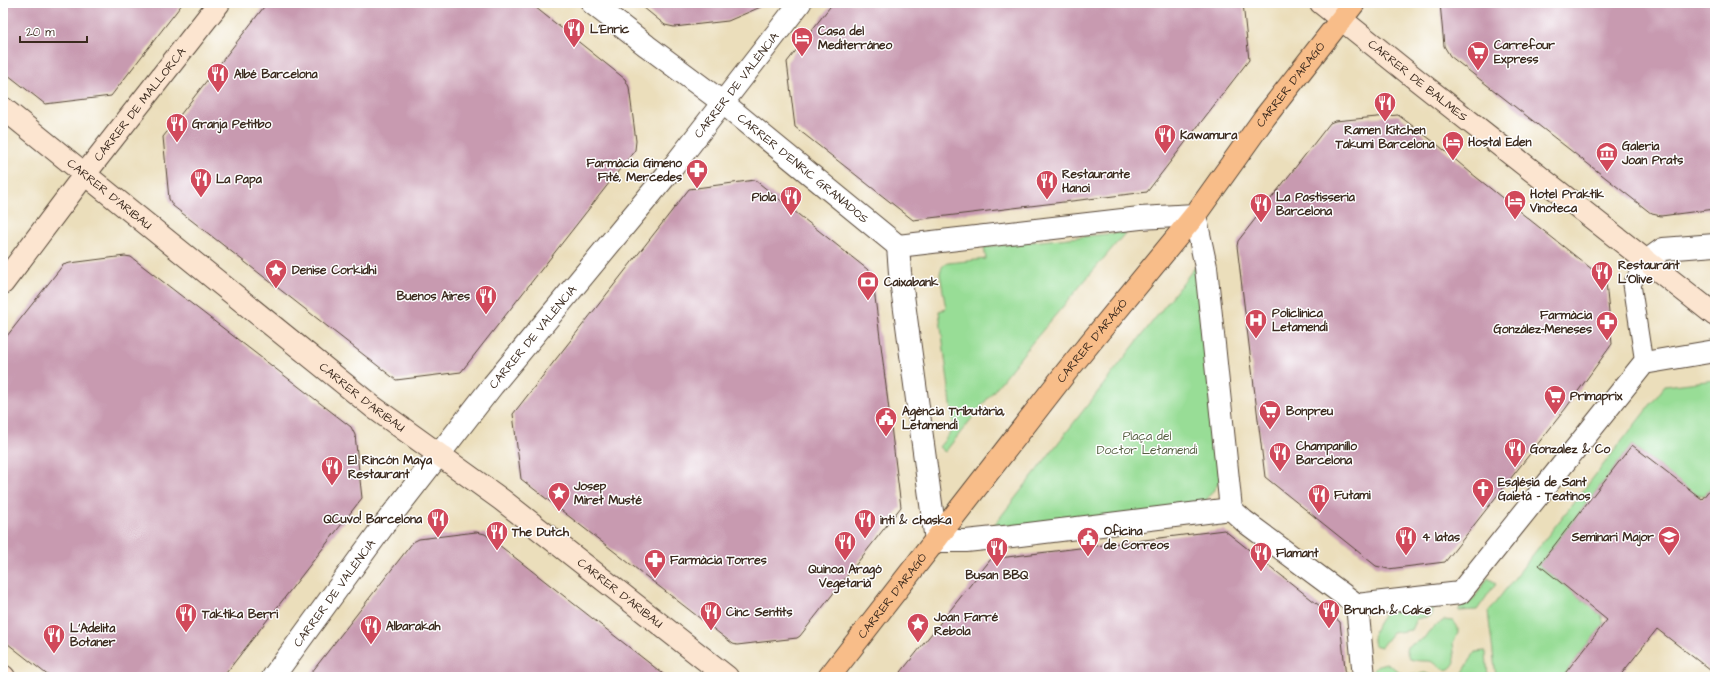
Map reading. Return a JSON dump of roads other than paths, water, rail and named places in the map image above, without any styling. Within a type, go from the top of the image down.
[{"type":"main road","name":"CARRER DE MALLORCA","points":[[3,283],[85,174],[219,3]]},
{"type":"main road","name":"CARRER DE BALMES","points":[[1321,3],[1348,11],[1645,262],[1715,315]]},
{"type":"main road","name":"CARRER D'ARAGÓ","points":[[830,677],[1060,380],[1195,215],[1266,117],[1348,11]]},
{"type":"main road","name":"CARRER D'ARIBAU","points":[[3,108],[373,407],[506,504],[727,677]]},
{"type":"street","name":"CARRER D'ENRIC GRANADOS","points":[[592,3],[722,102],[898,246]]},
{"type":"street","name":"CARRER DE VALÈNCIA","points":[[273,677],[384,525],[493,385],[669,172],[800,3]]},
{"type":"street","points":[[1231,509],[1004,537],[966,541],[936,541],[900,274],[898,246],[1140,218],[1195,215],[1206,267],[1231,509],[1244,521],[1357,605],[1460,592],[1644,362],[1715,351]]},
{"type":"street","points":[[1644,362],[1632,284],[1645,262],[1663,249],[1715,245]]},
{"type":"street","points":[[1357,605],[1364,677]]},
{"type":"place","name":"L'Enric","points":[[574,48]]},
{"type":"place","name":"Casa del Mediterráneo","points":[[802,58]]},
{"type":"place","name":"Carrefour Express","points":[[1478,72]]},
{"type":"place","name":"Albé Barcelona","points":[[218,94]]},
{"type":"place","name":"Ramen Kitchen Takumi Barcelona","points":[[1385,122]]},
{"type":"place","name":"Granja Petitbo","points":[[177,144]]},
{"type":"place","name":"Kawamura","points":[[1165,154]]},
{"type":"place","name":"Hostal Eden","points":[[1453,162]]},
{"type":"place","name":"Galeria Joan Prats","points":[[1607,172]]},
{"type":"place","name":"Farmàcia Gimeno Fité, Mercedes","points":[[697,190]]},
{"type":"place","name":"La Papa","points":[[201,198]]},
{"type":"place","name":"Restaurante Hanoi","points":[[1047,200]]},
{"type":"place","name":"Piola","points":[[791,216]]},
{"type":"place","name":"Hotel Praktik Vinoteca","points":[[1515,220]]},
{"type":"place","name":"La Pastisseria Barcelona","points":[[1261,224]]},
{"type":"place","name":"Denise Corkidhi","points":[[276,290]]},
{"type":"place","name":"Restaurant L'Olive","points":[[1602,292]]},
{"type":"place","name":"Caixabank","points":[[868,302]]},
{"type":"place","name":"Buenos Aires","points":[[486,316]]},
{"type":"place","name":"Policlinica Letamendi","points":[[1256,340]]},
{"type":"place","name":"Farmàcia González-Meneses","points":[[1607,342]]},
{"type":"place","name":"Primaprix","points":[[1555,416]]},
{"type":"place","name":"Bonpreu","points":[[1270,430]]},
{"type":"place","name":"Agència Tributària, Letamendi","points":[[886,438]]},
{"type":"place","name":"Gonzalez & Co","points":[[1515,468]]},
{"type":"place","name":"Champanillo Barcelona","points":[[1280,472]]},
{"type":"place","name":"El Rincón Maya Restaurant","points":[[332,486]]},
{"type":"place","name":"Església de Sant Gaietà - Teatinos","points":[[1483,508]]},
{"type":"place","name":"Josep Miret Musté","points":[[559,512]]},
{"type":"place","name":"Futami","points":[[1319,514]]},
{"type":"place","name":"QCuvo! Barcelona","points":[[438,538]]},
{"type":"place","name":"inti & chaska","points":[[865,540]]},
{"type":"place","name":"The Dutch","points":[[497,552]]},
{"type":"place","name":"4 latas","points":[[1406,556]]},
{"type":"place","name":"Seminari Major","points":[[1669,556]]},
{"type":"place","name":"Oficina de Correos","points":[[1088,558]]},
{"type":"place","name":"Quinoa Aragó Vegetarià","points":[[845,562]]},
{"type":"place","name":"Busan BBQ","points":[[997,568]]},
{"type":"place","name":"Flamant","points":[[1261,572]]},
{"type":"place","name":"Farmàcia Torres","points":[[655,580]]},
{"type":"place","name":"Brunch & Cake","points":[[1329,630]]},
{"type":"place","name":"Cinc Sentits","points":[[711,632]]},
{"type":"place","name":"Taktika Berri","points":[[186,634]]},
{"type":"place","name":"Joan Farré Rebola","points":[[918,644]]},
{"type":"place","name":"Albarakah","points":[[371,646]]},
{"type":"place","name":"L'Adelita Botaner","points":[[54,654]]},
{"type":"park label","name":"Plaça del Doctor Letamendi","points":[[1147,443]]}]
